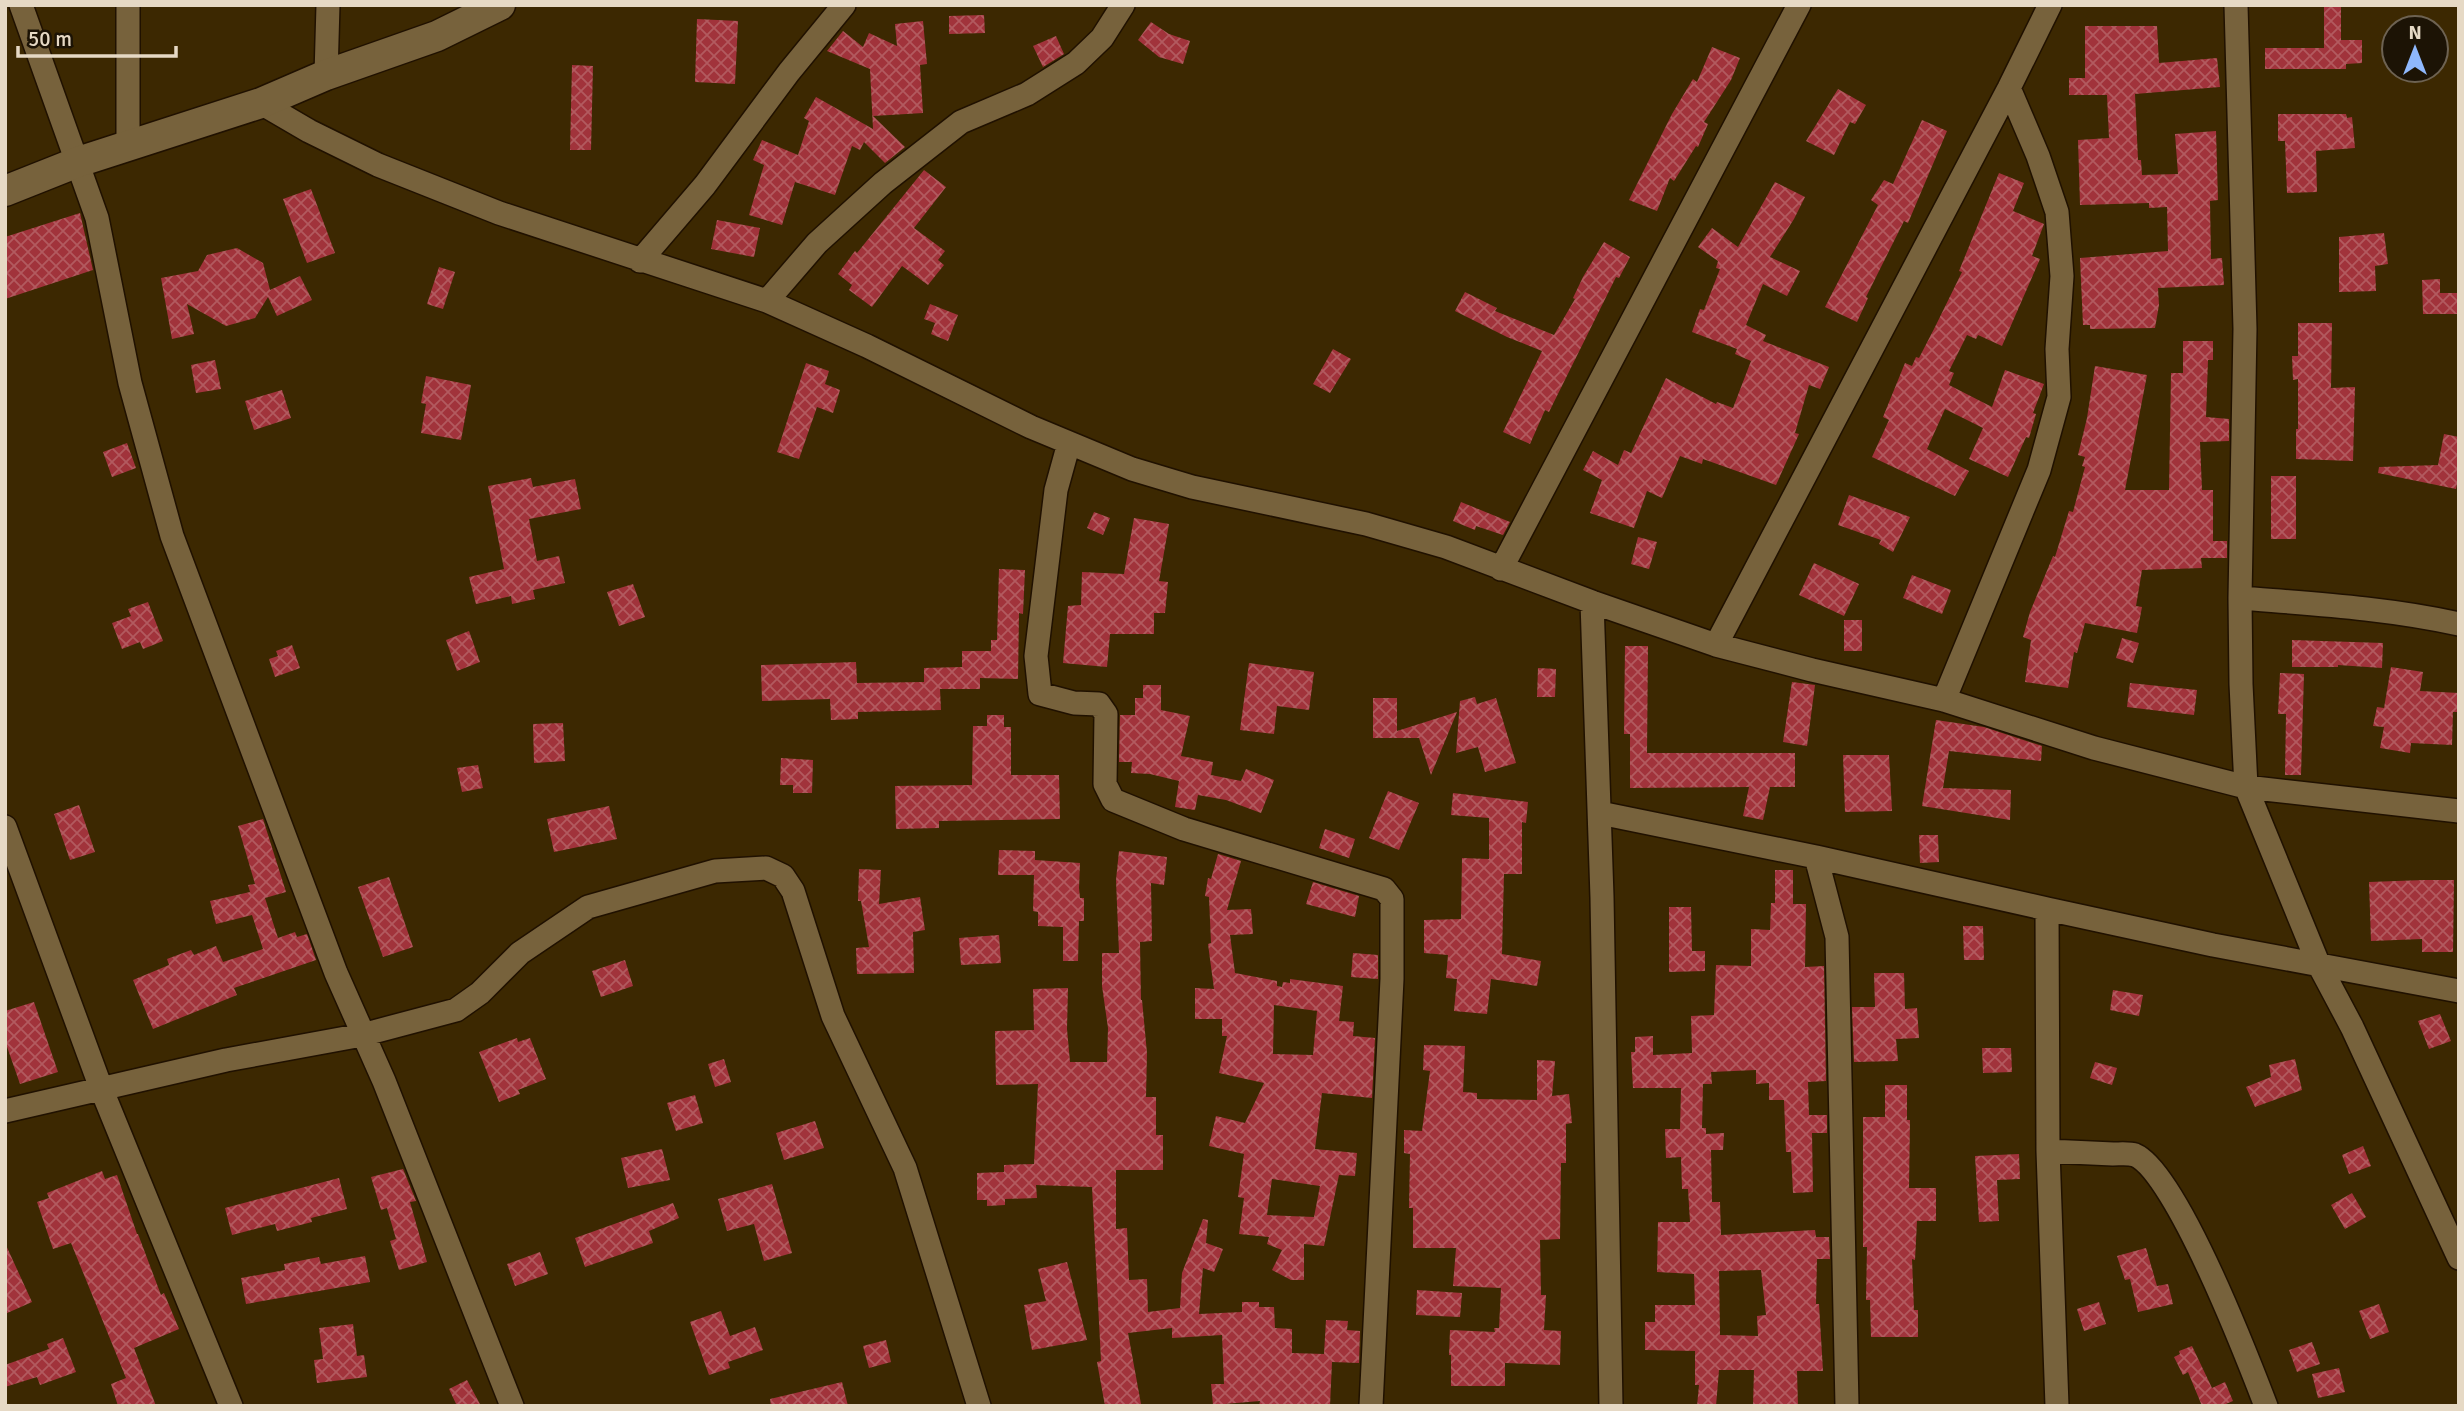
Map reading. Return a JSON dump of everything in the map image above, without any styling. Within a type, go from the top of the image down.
[{"type":"street","points":[[21,5],[97,218],[130,383],[172,536],[337,973],[384,1081],[512,1406]]},
{"type":"street","points":[[128,5],[128,148]]},
{"type":"street","points":[[326,75],[328,5]]},
{"type":"street","points":[[5,191],[78,162],[261,103],[326,75],[437,37],[500,5]]},
{"type":"street","points":[[640,261],[705,185],[789,72],[844,5]]},
{"type":"street","points":[[767,301],[817,243],[883,183],[961,122],[1027,94],[1076,63],[1102,38],[1123,5]]},
{"type":"street","points":[[1501,569],[1799,5]]},
{"type":"street","points":[[1716,645],[2009,89],[2050,5]]},
{"type":"street","points":[[2236,5],[2245,329],[2240,598],[2246,787],[2318,963],[2351,1027],[2459,1258]]},
{"type":"street","points":[[1944,700],[2039,470],[2059,397],[2057,349],[2062,276],[2057,212],[2038,156],[2009,89]]},
{"type":"street","points":[[261,103],[309,131],[378,165],[499,213],[767,301],[867,346],[1031,427],[1132,469],[1192,487],[1366,524],[1446,547],[1592,603],[1716,645],[1944,700],[2094,748],[2246,787],[2459,811]]},
{"type":"street","points":[[1069,443],[1056,490],[1036,656],[1040,694],[1073,703],[1098,704],[1106,714],[1105,784],[1113,800],[1184,829],[1384,889],[1392,899],[1392,992],[1371,1406]]},
{"type":"street","points":[[2240,598],[2405,613],[2459,624]]},
{"type":"street","points":[[1592,603],[1600,813],[1611,1406]]},
{"type":"street","points":[[1600,813],[1816,857],[2213,946],[2459,990]]},
{"type":"street","points":[[5,827],[101,1088],[231,1406]]},
{"type":"street","points":[[1816,857],[1837,937],[1847,1406]]},
{"type":"street","points":[[5,1111],[226,1060],[362,1035],[456,1010],[480,993],[520,953],[589,907],[715,871],[766,868],[783,876],[793,891],[832,1016],[905,1168],[979,1406]]},
{"type":"street","points":[[2048,909],[2049,1151],[2057,1406]]},
{"type":"street","points":[[2049,1151],[2134,1155],[2150,1166],[2183,1214],[2248,1359],[2266,1406]]},
{"type":"building","points":[[2324,5],[2341,5],[2341,40],[2362,40],[2362,63],[2346,64],[2346,69],[2265,69],[2265,48],[2324,48]]},
{"type":"building","points":[[984,15],[985,33],[949,34],[949,16]]},
{"type":"building","points":[[697,19],[738,21],[735,84],[695,82]]},
{"type":"building","points":[[923,21],[927,64],[920,65],[923,113],[873,116],[905,147],[885,163],[864,142],[860,150],[852,146],[835,195],[795,182],[782,225],[749,215],[764,165],[753,160],[762,140],[798,155],[809,121],[804,118],[816,97],[873,129],[870,69],[827,51],[843,31],[863,47],[869,33],[897,46],[895,24]]},
{"type":"building","points":[[1151,22],[1169,34],[1190,41],[1183,64],[1159,57],[1138,40]]},
{"type":"building","points":[[2085,26],[2157,26],[2159,63],[2217,58],[2220,87],[2135,94],[2138,160],[2141,160],[2142,175],[2178,174],[2175,134],[2216,131],[2218,200],[2210,201],[2211,259],[2222,258],[2224,285],[2158,288],[2159,305],[2155,328],[2090,329],[2090,325],[2083,325],[2080,258],[2168,251],[2167,207],[2149,208],[2149,203],[2080,205],[2078,140],[2109,138],[2107,95],[2069,95],[2069,78],[2085,78]]},
{"type":"building","points":[[1056,36],[1064,54],[1043,67],[1033,46]]},
{"type":"building","points":[[1712,47],[1740,58],[1731,80],[1704,122],[1708,124],[1698,147],[1696,146],[1674,181],[1670,178],[1657,211],[1629,200],[1672,114],[1693,79],[1697,82]]},
{"type":"building","points":[[572,65],[593,66],[591,150],[570,150]]},
{"type":"building","points":[[1838,89],[1866,105],[1855,124],[1850,122],[1834,155],[1806,141]]},
{"type":"building","points":[[2278,114],[2346,114],[2347,118],[2352,117],[2355,148],[2316,151],[2317,192],[2287,193],[2285,141],[2278,141]]},
{"type":"building","points":[[1922,120],[1947,131],[1908,223],[1904,221],[1866,297],[1868,298],[1857,322],[1825,307],[1878,205],[1871,200],[1884,180],[1893,184]]},
{"type":"building","points":[[924,170],[946,187],[914,228],[945,251],[938,260],[944,265],[928,285],[902,266],[872,307],[849,290],[852,285],[838,274]]},
{"type":"building","points":[[1999,173],[2024,183],[2013,211],[2044,224],[2032,256],[2040,259],[2002,346],[1978,335],[1976,339],[1967,335],[1949,371],[1954,373],[1949,385],[1992,407],[2005,370],[2044,384],[2033,413],[2036,414],[2029,438],[2026,437],[2008,477],[1969,459],[1983,428],[1945,409],[1927,449],[1969,471],[1955,496],[1872,457],[1889,420],[1883,417],[1905,363],[1912,366],[1916,357],[1919,358],[1935,327],[1962,272],[1959,271]]},
{"type":"building","points":[[1775,182],[1805,197],[1770,257],[1800,271],[1787,296],[1763,284],[1746,325],[1766,335],[1763,341],[1829,367],[1820,389],[1809,385],[1795,433],[1799,434],[1776,485],[1703,459],[1702,464],[1680,456],[1662,498],[1647,491],[1634,528],[1590,513],[1602,480],[1583,470],[1593,451],[1618,465],[1624,450],[1631,453],[1666,378],[1716,404],[1717,402],[1733,408],[1751,361],[1735,354],[1737,349],[1692,332],[1720,269],[1716,268],[1718,261],[1698,247],[1712,228],[1738,247]]},
{"type":"building","points":[[311,189],[335,253],[307,263],[283,199]]},
{"type":"building","points":[[80,213],[93,270],[5,299],[5,237]]},
{"type":"building","points":[[717,220],[760,228],[754,257],[711,249]]},
{"type":"building","points":[[2384,233],[2388,264],[2375,266],[2376,291],[2339,292],[2339,237]]},
{"type":"building","points":[[1604,242],[1630,257],[1619,278],[1616,277],[1549,412],[1545,410],[1530,444],[1503,432],[1542,351],[1455,311],[1465,292],[1497,308],[1495,311],[1554,335]]},
{"type":"building","points":[[237,248],[263,263],[270,290],[300,276],[312,300],[277,316],[268,297],[255,318],[226,326],[187,304],[194,334],[172,339],[161,278],[198,271],[207,255]]},
{"type":"building","points":[[439,267],[455,272],[443,309],[427,304]]},
{"type":"building","points":[[2440,279],[2440,293],[2459,293],[2459,314],[2423,314],[2422,280]]},
{"type":"building","points":[[930,304],[958,315],[948,341],[931,334],[935,323],[924,319]]},
{"type":"building","points":[[2298,323],[2332,323],[2331,388],[2355,387],[2353,461],[2296,459],[2298,379],[2293,380],[2292,356],[2298,356]]},
{"type":"building","points":[[2183,341],[2213,341],[2213,360],[2208,360],[2206,417],[2229,419],[2229,441],[2200,442],[2202,490],[2213,490],[2213,541],[2227,541],[2227,558],[2201,558],[2202,568],[2142,570],[2136,606],[2142,607],[2137,633],[2085,623],[2077,653],[2074,652],[2068,688],[2025,682],[2031,640],[2023,637],[2030,612],[2053,556],[2055,557],[2069,511],[2073,512],[2085,467],[2082,466],[2085,457],[2078,455],[2095,366],[2147,375],[2125,490],[2169,490],[2171,373],[2183,373]]},
{"type":"building","points":[[1333,349],[1351,359],[1330,393],[1313,384]]},
{"type":"building","points":[[215,360],[221,389],[196,393],[191,365]]},
{"type":"building","points":[[806,363],[829,371],[825,384],[840,390],[833,413],[817,407],[799,459],[777,452]]},
{"type":"building","points":[[426,376],[471,385],[461,440],[421,433],[426,404],[421,403]]},
{"type":"building","points":[[282,390],[291,418],[254,430],[245,401]]},
{"type":"building","points":[[2444,434],[2459,437],[2459,475],[2456,489],[2378,473],[2379,467],[2438,465]]},
{"type":"building","points":[[127,443],[136,468],[112,477],[103,452]]},
{"type":"building","points":[[2271,476],[2296,476],[2296,539],[2271,539]]},
{"type":"building","points":[[531,478],[533,487],[575,479],[581,509],[529,519],[537,561],[559,556],[565,583],[533,590],[535,599],[512,604],[511,596],[476,604],[469,577],[504,569],[488,486]]},
{"type":"building","points":[[1849,495],[1910,517],[1893,552],[1879,544],[1881,540],[1838,525]]},
{"type":"building","points":[[1461,502],[1510,522],[1503,535],[1476,526],[1475,530],[1453,521]]},
{"type":"building","points":[[1094,512],[1110,518],[1103,535],[1087,528]]},
{"type":"building","points":[[1134,518],[1169,524],[1159,581],[1168,582],[1165,613],[1154,613],[1154,634],[1110,634],[1107,667],[1063,663],[1068,606],[1081,605],[1082,572],[1124,574]]},
{"type":"building","points":[[1638,537],[1657,542],[1649,569],[1631,564]]},
{"type":"building","points":[[1814,563],[1859,584],[1844,616],[1799,595]]},
{"type":"building","points":[[999,569],[1025,570],[1023,614],[1019,613],[1018,679],[980,678],[980,689],[940,689],[941,710],[858,712],[858,719],[831,720],[830,699],[762,701],[761,665],[856,662],[857,683],[924,682],[924,668],[962,667],[962,651],[991,651],[991,640],[997,640]]},
{"type":"building","points":[[1912,575],[1951,590],[1942,614],[1903,598]]},
{"type":"building","points":[[633,584],[645,617],[619,626],[607,592]]},
{"type":"building","points":[[148,602],[163,641],[143,649],[140,642],[122,649],[112,623],[131,616],[128,609]]},
{"type":"building","points":[[1844,620],[1862,620],[1862,651],[1844,651]]},
{"type":"building","points":[[469,631],[480,662],[457,671],[446,640]]},
{"type":"building","points":[[2122,638],[2139,643],[2133,663],[2116,658]]},
{"type":"building","points":[[2292,640],[2383,643],[2382,668],[2338,665],[2292,667]]},
{"type":"building","points":[[292,645],[300,668],[275,677],[269,659],[278,656],[276,651]]},
{"type":"building","points":[[1625,646],[1648,646],[1647,753],[1795,753],[1795,787],[1770,787],[1763,820],[1743,816],[1749,787],[1630,788],[1630,734],[1624,734]]},
{"type":"building","points":[[1249,663],[1314,672],[1309,710],[1277,706],[1274,734],[1240,730]]},
{"type":"building","points":[[2391,667],[2423,672],[2420,691],[2459,693],[2459,712],[2453,712],[2452,745],[2411,743],[2410,753],[2380,748],[2384,727],[2373,726],[2377,707],[2384,708]]},
{"type":"building","points":[[1538,668],[1556,669],[1555,697],[1537,697]]},
{"type":"building","points":[[2280,673],[2304,674],[2301,775],[2285,775],[2286,714],[2278,714]]},
{"type":"building","points":[[1792,682],[1815,685],[1807,746],[1783,742]]},
{"type":"building","points":[[2130,683],[2197,690],[2194,715],[2127,707]]},
{"type":"building","points":[[1143,685],[1161,685],[1161,710],[1190,716],[1181,756],[1213,762],[1211,775],[1241,781],[1246,769],[1274,780],[1261,813],[1226,800],[1198,795],[1195,810],[1175,807],[1179,781],[1150,774],[1131,773],[1132,762],[1119,762],[1120,715],[1135,715],[1135,698],[1143,698]]},
{"type":"building","points":[[1475,697],[1477,704],[1496,698],[1516,763],[1485,772],[1478,747],[1456,753],[1460,701]]},
{"type":"building","points":[[1373,698],[1397,698],[1397,731],[1457,712],[1431,775],[1419,738],[1373,738]]},
{"type":"building","points":[[987,715],[1004,715],[1004,727],[1011,727],[1011,775],[1059,775],[1060,819],[939,821],[939,828],[896,829],[895,786],[972,785],[973,726],[987,726]]},
{"type":"building","points":[[1936,720],[1984,727],[2042,746],[2041,761],[1949,751],[1943,788],[2011,790],[2010,820],[1922,806]]},
{"type":"building","points":[[563,723],[565,761],[534,763],[533,724]]},
{"type":"building","points":[[1843,755],[1889,755],[1892,811],[1845,812]]},
{"type":"building","points":[[781,758],[813,760],[812,793],[793,793],[793,785],[780,785]]},
{"type":"building","points":[[478,765],[483,788],[462,792],[457,768]]},
{"type":"building","points":[[1388,791],[1419,803],[1399,850],[1369,838]]},
{"type":"building","points":[[1453,793],[1528,802],[1526,823],[1522,822],[1522,874],[1504,874],[1502,954],[1541,961],[1537,986],[1491,979],[1487,1014],[1454,1011],[1457,979],[1446,978],[1448,955],[1424,953],[1424,920],[1461,919],[1462,858],[1489,859],[1489,818],[1451,815]]},
{"type":"building","points":[[79,805],[95,852],[70,860],[54,814]]},
{"type":"building","points":[[609,806],[617,839],[554,852],[547,819]]},
{"type":"building","points":[[263,819],[286,892],[265,898],[278,938],[295,932],[297,937],[307,934],[316,960],[234,988],[237,995],[153,1029],[133,980],[169,965],[167,959],[191,950],[194,955],[216,946],[223,962],[263,949],[252,915],[216,924],[210,901],[250,892],[248,885],[255,884],[238,826]]},
{"type":"building","points":[[1325,829],[1355,839],[1349,858],[1319,848]]},
{"type":"building","points":[[1919,835],[1938,835],[1939,862],[1920,863]]},
{"type":"building","points":[[999,850],[1035,851],[1035,860],[1080,863],[1079,888],[1080,898],[1084,898],[1084,921],[1079,921],[1078,961],[1063,961],[1063,927],[1038,926],[1038,912],[1033,911],[1034,875],[998,875]]},
{"type":"building","points":[[1119,851],[1167,857],[1164,885],[1151,883],[1152,941],[1140,942],[1141,1000],[1147,1053],[1146,1097],[1156,1097],[1156,1135],[1163,1135],[1163,1170],[1116,1170],[1116,1229],[1127,1228],[1129,1280],[1147,1279],[1148,1312],[1180,1308],[1182,1273],[1203,1219],[1208,1220],[1206,1243],[1223,1249],[1214,1272],[1203,1268],[1199,1314],[1242,1312],[1242,1302],[1259,1302],[1259,1307],[1274,1307],[1275,1328],[1292,1329],[1292,1353],[1324,1354],[1326,1320],[1348,1321],[1347,1330],[1360,1331],[1359,1363],[1332,1362],[1330,1406],[1259,1406],[1260,1401],[1213,1405],[1211,1384],[1224,1384],[1222,1335],[1172,1338],[1172,1328],[1128,1333],[1141,1404],[1105,1406],[1097,1362],[1101,1361],[1092,1187],[1036,1185],[1037,1198],[1005,1199],[1005,1205],[987,1206],[987,1200],[977,1200],[977,1173],[1004,1172],[1004,1165],[1034,1164],[1038,1084],[996,1085],[995,1031],[1034,1030],[1033,989],[1068,988],[1067,1029],[1070,1062],[1107,1062],[1108,1028],[1102,986],[1102,953],[1119,953],[1116,880]]},
{"type":"building","points":[[1218,854],[1241,861],[1227,910],[1251,909],[1253,934],[1230,935],[1235,973],[1277,981],[1277,986],[1282,987],[1283,982],[1290,983],[1290,979],[1343,986],[1339,1021],[1354,1022],[1353,1036],[1375,1038],[1372,1098],[1322,1093],[1315,1149],[1357,1153],[1355,1176],[1339,1175],[1324,1246],[1304,1244],[1304,1280],[1291,1280],[1272,1270],[1282,1250],[1267,1244],[1269,1237],[1239,1234],[1244,1198],[1238,1197],[1244,1154],[1209,1146],[1216,1116],[1245,1123],[1264,1083],[1219,1073],[1227,1036],[1222,1036],[1222,1019],[1195,1019],[1195,988],[1214,989],[1208,944],[1211,943],[1209,897],[1205,896],[1208,878],[1211,879]],"holes":[[[1274,1005],[1317,1011],[1313,1055],[1273,1054]],[[1272,1179],[1320,1186],[1314,1217],[1267,1215]]]},
{"type":"building","points":[[859,869],[881,870],[879,904],[920,897],[925,930],[913,932],[914,973],[857,974],[856,948],[869,947],[861,901],[858,901]]},
{"type":"building","points":[[1775,870],[1793,870],[1793,904],[1806,904],[1805,967],[1824,966],[1826,1081],[1808,1082],[1809,1115],[1827,1115],[1827,1133],[1812,1133],[1813,1192],[1793,1193],[1791,1152],[1786,1152],[1784,1100],[1769,1100],[1769,1083],[1756,1084],[1756,1070],[1711,1072],[1712,1084],[1703,1084],[1702,1128],[1706,1128],[1706,1134],[1724,1133],[1723,1150],[1711,1150],[1712,1202],[1720,1202],[1721,1235],[1815,1230],[1816,1237],[1829,1237],[1830,1259],[1817,1259],[1816,1304],[1819,1304],[1823,1371],[1797,1371],[1798,1406],[1753,1406],[1754,1370],[1719,1370],[1716,1406],[1697,1406],[1699,1385],[1695,1385],[1695,1351],[1645,1350],[1645,1322],[1655,1322],[1655,1305],[1695,1305],[1694,1274],[1657,1272],[1658,1222],[1690,1222],[1688,1189],[1682,1189],[1681,1157],[1666,1158],[1665,1129],[1680,1129],[1681,1088],[1633,1088],[1631,1052],[1635,1052],[1635,1037],[1653,1036],[1653,1055],[1692,1053],[1691,1016],[1714,1015],[1716,965],[1751,966],[1751,929],[1770,930],[1771,903],[1775,903]],"holes":[[[1761,1270],[1766,1315],[1757,1316],[1758,1336],[1720,1335],[1719,1271]]]},
{"type":"building","points":[[389,877],[413,947],[383,957],[358,887]]},
{"type":"building","points":[[2454,880],[2453,952],[2422,952],[2422,939],[2371,941],[2369,882]]},
{"type":"building","points":[[1313,882],[1359,896],[1355,917],[1306,904]]},
{"type":"building","points":[[1669,907],[1691,907],[1692,951],[1705,951],[1705,971],[1669,972]]},
{"type":"building","points":[[1963,926],[1983,926],[1984,960],[1964,960]]},
{"type":"building","points":[[999,935],[1001,963],[961,965],[959,938]]},
{"type":"building","points":[[1353,953],[1378,955],[1378,979],[1351,977]]},
{"type":"building","points":[[625,960],[633,986],[601,997],[592,971]]},
{"type":"building","points":[[1874,973],[1904,973],[1905,1009],[1917,1008],[1919,1038],[1896,1039],[1898,1061],[1854,1062],[1852,1007],[1875,1007]]},
{"type":"building","points":[[2113,990],[2143,995],[2139,1016],[2110,1010]]},
{"type":"building","points":[[34,1002],[58,1072],[20,1084],[5,1041],[5,1011]]},
{"type":"building","points":[[2440,1014],[2451,1041],[2429,1049],[2418,1021]]},
{"type":"building","points":[[517,1038],[518,1042],[530,1038],[546,1079],[518,1090],[520,1094],[499,1102],[479,1052]]},
{"type":"building","points":[[1424,1045],[1465,1046],[1463,1092],[1477,1093],[1477,1099],[1537,1100],[1537,1060],[1555,1061],[1552,1096],[1569,1094],[1572,1123],[1566,1124],[1566,1163],[1561,1163],[1560,1239],[1540,1240],[1541,1295],[1546,1295],[1544,1330],[1561,1331],[1560,1365],[1505,1363],[1505,1386],[1451,1386],[1449,1355],[1450,1330],[1495,1332],[1494,1328],[1499,1328],[1501,1288],[1453,1286],[1456,1248],[1413,1248],[1413,1208],[1409,1208],[1410,1154],[1404,1153],[1404,1130],[1422,1131],[1430,1071],[1423,1070]]},
{"type":"building","points":[[1982,1048],[2011,1048],[2012,1072],[1983,1073]]},
{"type":"building","points":[[724,1059],[731,1082],[715,1087],[708,1064]]},
{"type":"building","points":[[2295,1059],[2302,1090],[2255,1107],[2246,1087],[2271,1077],[2269,1065]]},
{"type":"building","points":[[2095,1062],[2117,1068],[2112,1085],[2090,1078]]},
{"type":"building","points":[[1885,1085],[1907,1085],[1907,1120],[1910,1120],[1909,1188],[1936,1188],[1936,1221],[1917,1221],[1915,1260],[1912,1259],[1918,1337],[1871,1337],[1870,1300],[1866,1300],[1867,1247],[1863,1247],[1863,1117],[1885,1117]]},
{"type":"building","points":[[695,1095],[703,1123],[676,1131],[667,1103]]},
{"type":"building","points":[[815,1121],[824,1148],[784,1160],[776,1133]]},
{"type":"building","points":[[2363,1146],[2371,1166],[2349,1174],[2342,1155]]},
{"type":"building","points":[[662,1149],[670,1180],[628,1188],[621,1158]]},
{"type":"building","points":[[2019,1154],[2020,1179],[1997,1180],[1999,1221],[1979,1222],[1975,1156]]},
{"type":"building","points":[[403,1169],[416,1201],[410,1202],[427,1262],[399,1270],[390,1241],[396,1239],[387,1208],[381,1210],[371,1177]]},
{"type":"building","points":[[102,1171],[105,1179],[117,1175],[161,1295],[164,1293],[179,1329],[134,1348],[156,1406],[118,1406],[111,1384],[126,1378],[71,1243],[53,1249],[37,1202],[49,1198],[47,1193]]},
{"type":"building","points":[[339,1178],[347,1209],[311,1218],[312,1222],[277,1231],[275,1224],[232,1235],[225,1208]]},
{"type":"building","points":[[772,1184],[792,1253],[764,1261],[754,1224],[727,1231],[718,1199]]},
{"type":"building","points":[[2352,1193],[2366,1217],[2345,1229],[2331,1205]]},
{"type":"building","points":[[673,1203],[679,1218],[649,1231],[653,1243],[585,1267],[575,1238]]},
{"type":"building","points":[[5,1243],[32,1302],[5,1314]]},
{"type":"building","points":[[2146,1248],[2157,1286],[2168,1284],[2173,1304],[2138,1312],[2130,1279],[2125,1280],[2117,1256]]},
{"type":"building","points":[[540,1252],[548,1274],[515,1286],[507,1264]]},
{"type":"building","points":[[365,1256],[370,1282],[246,1304],[241,1278],[285,1270],[284,1264],[319,1257],[321,1264]]},
{"type":"building","points":[[1067,1262],[1087,1340],[1032,1350],[1024,1305],[1046,1301],[1038,1269]]},
{"type":"building","points":[[1417,1290],[1462,1293],[1460,1317],[1416,1315]]},
{"type":"building","points":[[2099,1302],[2106,1324],[2084,1331],[2077,1309]]},
{"type":"building","points":[[2379,1304],[2389,1332],[2370,1339],[2359,1311]]},
{"type":"building","points":[[721,1311],[730,1336],[755,1327],[763,1350],[728,1362],[730,1368],[709,1375],[690,1322]]},
{"type":"building","points":[[353,1324],[357,1356],[364,1355],[367,1377],[317,1383],[314,1360],[323,1359],[319,1328]]},
{"type":"building","points":[[63,1338],[76,1372],[40,1385],[37,1377],[5,1387],[5,1365],[49,1349],[47,1344]]},
{"type":"building","points":[[886,1340],[891,1362],[869,1368],[863,1346]]},
{"type":"building","points":[[2312,1342],[2320,1364],[2297,1372],[2289,1350]]},
{"type":"building","points":[[2192,1346],[2212,1388],[2225,1382],[2233,1401],[2221,1406],[2202,1406],[2188,1372],[2183,1375],[2174,1357],[2180,1354],[2179,1351]]},
{"type":"building","points":[[2339,1368],[2345,1392],[2318,1398],[2312,1374]]},
{"type":"building","points":[[467,1380],[481,1406],[457,1406],[449,1389]]},
{"type":"building","points":[[842,1382],[848,1406],[771,1406],[770,1399]]}]
